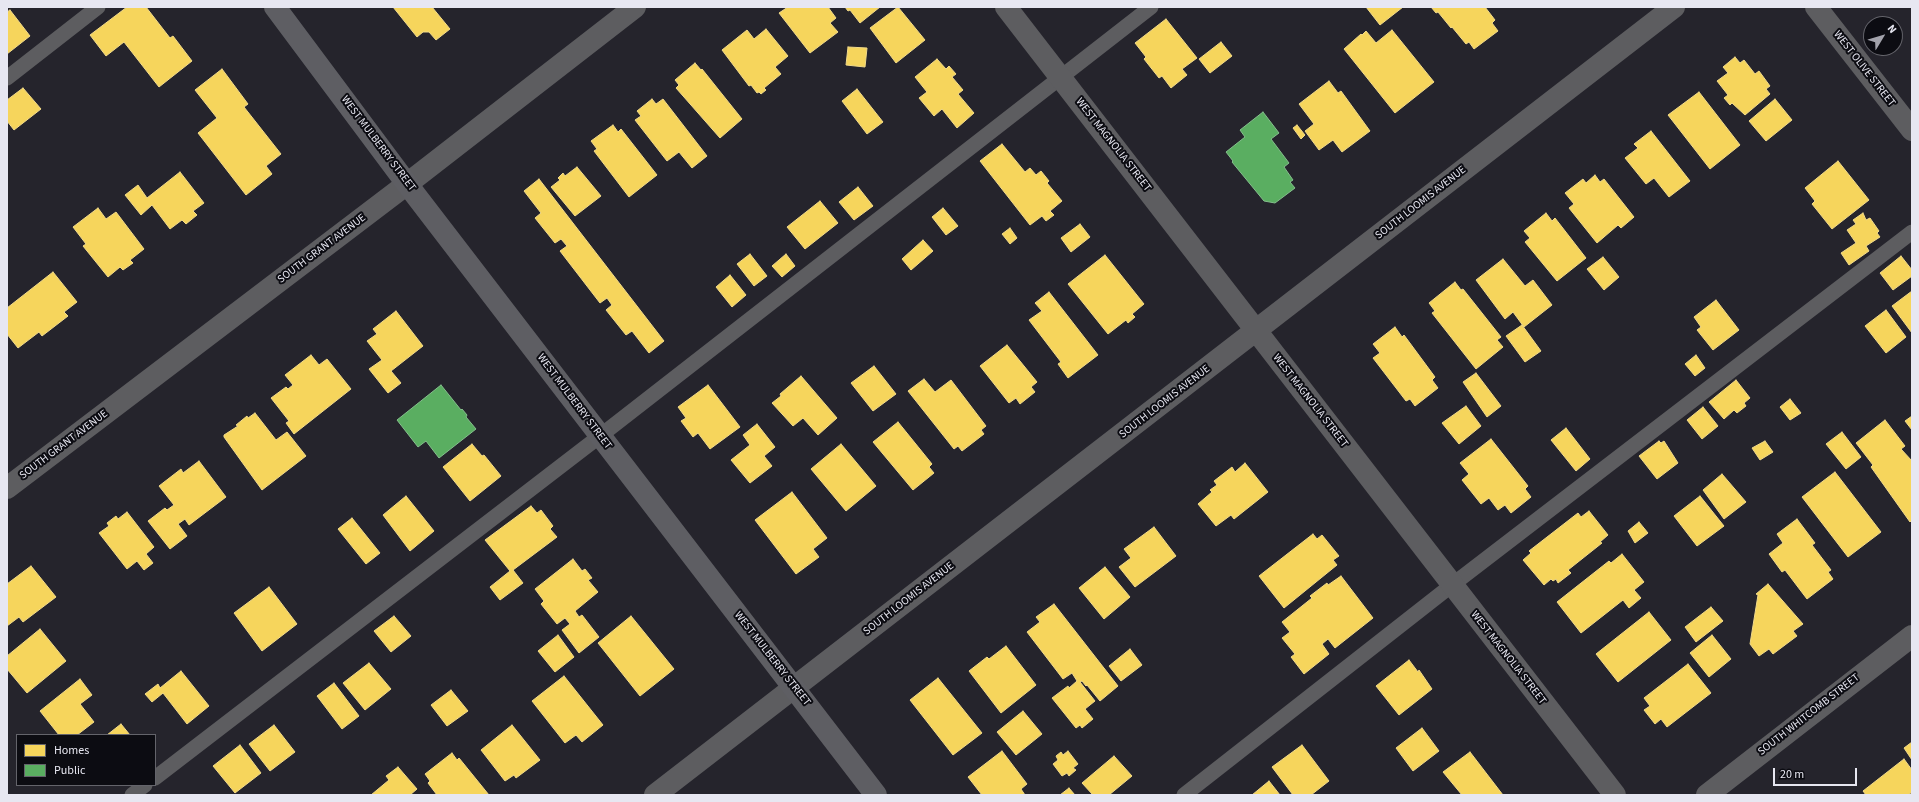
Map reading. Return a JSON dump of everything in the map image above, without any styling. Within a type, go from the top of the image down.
[{"type":"main road","name":"WEST MULBERRY STREET","points":[[275,7],[407,184],[876,795]]},
{"type":"street","name":"SOUTH GRANT AVENUE","points":[[7,488],[407,184],[635,7]]},
{"type":"street","name":"WEST MAGNOLIA STREET","points":[[1006,7],[1615,795]]},
{"type":"street","name":"SOUTH LOOMIS AVENUE","points":[[655,795],[1674,7]]},
{"type":"street","name":"WEST OLIVE STREET","points":[[1816,7],[1912,130]]},
{"type":"street","name":"SOUTH WHITCOMB STREET","points":[[1706,795],[1912,636]]},
{"type":"lane","points":[[7,78],[98,7]]},
{"type":"lane","points":[[156,777],[600,436],[1151,7]]},
{"type":"lane","points":[[1184,795],[1452,585],[1912,232]]},
{"type":"lane","points":[[132,795],[144,786]]},
{"type":"building: Homes","points":[[127,7],[146,7],[170,38],[173,36],[192,61],[159,87],[124,42],[106,56],[90,35]]},
{"type":"building: Homes","points":[[393,7],[432,7],[450,29],[436,40],[429,32],[423,32],[417,37]]},
{"type":"building: Homes","points":[[788,7],[828,7],[836,18],[830,23],[838,32],[810,53],[779,13]]},
{"type":"building: Homes","points":[[845,7],[880,7],[860,23],[850,10],[848,11]]},
{"type":"building: Homes","points":[[898,7],[925,40],[896,63],[870,28]]},
{"type":"building: Homes","points":[[1366,7],[1403,7],[1380,25]]},
{"type":"building: Homes","points":[[1431,7],[1485,7],[1495,20],[1492,23],[1498,31],[1474,49],[1469,42],[1466,44],[1438,12],[1436,13]]},
{"type":"building: Homes","points":[[10,10],[30,36],[7,54],[7,12]]},
{"type":"building: Homes","points":[[1166,19],[1197,58],[1182,69],[1187,75],[1171,88],[1162,76],[1159,78],[1144,59],[1146,57],[1135,43]]},
{"type":"building: Homes","points":[[766,29],[788,56],[775,67],[781,74],[764,88],[766,90],[761,94],[759,92],[757,93],[751,85],[749,86],[722,50],[747,30],[754,39]]},
{"type":"building: Homes","points":[[1392,30],[1434,82],[1395,113],[1344,49],[1366,31],[1376,43]]},
{"type":"building: Homes","points":[[1221,42],[1232,56],[1210,73],[1199,59]]},
{"type":"building: Homes","points":[[848,47],[867,48],[865,67],[846,65]]},
{"type":"building: Homes","points":[[1735,57],[1740,63],[1744,60],[1755,74],[1759,71],[1770,86],[1766,89],[1770,94],[1745,115],[1732,103],[1730,105],[1724,98],[1728,95],[1717,81],[1728,73],[1723,67]]},
{"type":"building: Homes","points":[[937,59],[946,69],[949,66],[956,74],[952,77],[963,90],[958,94],[974,113],[957,128],[942,109],[934,116],[919,98],[927,92],[915,77]]},
{"type":"building: Homes","points":[[695,63],[701,70],[702,69],[742,119],[720,138],[676,88],[679,85],[675,80]]},
{"type":"building: Homes","points":[[222,69],[248,104],[244,107],[281,154],[266,166],[272,174],[246,195],[198,133],[217,118],[195,90]]},
{"type":"building: Homes","points":[[1329,81],[1338,93],[1341,91],[1370,131],[1342,152],[1333,140],[1319,150],[1305,131],[1314,124],[1299,104]]},
{"type":"building: Homes","points":[[23,88],[41,109],[14,130],[7,121],[7,100]]},
{"type":"building: Homes","points":[[857,89],[883,122],[867,134],[842,101]]},
{"type":"building: Homes","points":[[1699,92],[1740,145],[1710,169],[1668,115]]},
{"type":"building: Homes","points":[[652,99],[656,104],[663,99],[707,156],[692,168],[679,152],[667,161],[635,120],[641,116],[637,111]]},
{"type":"building: Homes","points":[[1775,99],[1792,120],[1766,141],[1749,121]]},
{"type":"building: Homes","points":[[613,125],[618,132],[621,129],[657,175],[629,197],[594,151],[597,149],[591,141]]},
{"type":"building: Homes","points":[[1297,125],[1305,135],[1301,139],[1293,128]]},
{"type":"building: Homes","points":[[1651,131],[1690,181],[1669,197],[1654,178],[1646,184],[1625,158],[1638,148],[1634,144]]},
{"type":"building: Homes","points":[[1002,144],[1025,172],[1030,168],[1036,175],[1041,171],[1049,181],[1047,183],[1062,201],[1050,211],[1054,215],[1046,221],[1042,216],[1030,225],[980,161]]},
{"type":"building: Homes","points":[[1838,161],[1869,200],[1832,229],[1812,204],[1815,201],[1805,188]]},
{"type":"building: Homes","points":[[577,167],[601,196],[575,216],[551,187],[560,180],[558,178],[563,173],[565,176]]},
{"type":"building: Homes","points":[[180,172],[204,203],[193,211],[197,215],[186,224],[182,220],[170,229],[152,205],[141,215],[125,195],[138,185],[147,198]]},
{"type":"building: Homes","points":[[1595,175],[1600,182],[1604,179],[1634,217],[1621,228],[1618,225],[1597,243],[1569,208],[1574,204],[1565,193],[1583,179],[1586,183]]},
{"type":"building: Homes","points":[[539,179],[664,341],[649,353],[632,331],[626,335],[606,310],[612,305],[607,298],[600,303],[560,251],[567,246],[561,239],[555,243],[535,218],[541,213],[524,191]]},
{"type":"building: Homes","points":[[858,187],[873,206],[854,220],[839,202]]},
{"type":"building: Homes","points":[[820,201],[838,223],[805,249],[787,227]]},
{"type":"building: Homes","points":[[98,208],[106,219],[116,212],[144,249],[130,260],[133,263],[123,270],[120,267],[108,277],[83,246],[86,244],[73,227]]},
{"type":"building: Homes","points":[[943,208],[958,226],[946,235],[932,217]]},
{"type":"building: Homes","points":[[1546,213],[1552,221],[1555,218],[1586,258],[1557,281],[1525,242],[1530,238],[1524,231]]},
{"type":"building: Homes","points":[[1863,213],[1866,220],[1870,218],[1879,231],[1877,233],[1880,237],[1866,246],[1869,251],[1849,265],[1841,253],[1856,243],[1847,230],[1856,224],[1853,220]]},
{"type":"building: Homes","points":[[1080,224],[1090,237],[1071,252],[1061,238]]},
{"type":"building: Homes","points":[[1010,228],[1017,238],[1010,244],[1002,234]]},
{"type":"building: Homes","points":[[923,240],[933,251],[911,270],[902,259]]},
{"type":"building: Homes","points":[[750,254],[767,276],[754,286],[737,264]]},
{"type":"building: Homes","points":[[786,254],[795,266],[782,277],[772,266]]},
{"type":"building: Homes","points":[[1105,255],[1144,304],[1132,314],[1135,317],[1128,323],[1126,320],[1108,334],[1068,284]]},
{"type":"building: Homes","points":[[1901,256],[1912,270],[1912,276],[1893,290],[1880,273]]},
{"type":"building: Homes","points":[[1603,257],[1619,277],[1604,290],[1587,269]]},
{"type":"building: Homes","points":[[1503,259],[1525,286],[1533,280],[1552,305],[1524,327],[1513,312],[1505,319],[1476,280]]},
{"type":"building: Homes","points":[[53,272],[77,302],[64,312],[68,316],[42,336],[39,332],[18,348],[7,334],[7,308]]},
{"type":"building: Homes","points":[[730,275],[746,295],[732,307],[716,287]]},
{"type":"building: Homes","points":[[1455,282],[1461,290],[1463,289],[1501,337],[1497,340],[1503,347],[1476,369],[1432,313],[1435,311],[1429,303]]},
{"type":"building: Homes","points":[[1912,291],[1912,333],[1892,306]]},
{"type":"building: Homes","points":[[1049,292],[1098,355],[1068,378],[1058,364],[1061,362],[1029,320],[1042,311],[1035,303]]},
{"type":"building: Homes","points":[[1716,300],[1739,330],[1713,350],[1697,330],[1701,327],[1694,317]]},
{"type":"building: Homes","points":[[1886,310],[1906,337],[1886,353],[1865,326]]},
{"type":"building: Homes","points":[[396,311],[423,346],[391,371],[401,383],[388,393],[369,369],[382,360],[367,341],[377,334],[373,329]]},
{"type":"building: Homes","points":[[1522,325],[1541,351],[1525,362],[1506,336]]},
{"type":"building: Homes","points":[[1395,327],[1402,337],[1404,335],[1435,377],[1432,380],[1438,388],[1415,406],[1410,399],[1406,401],[1373,358],[1380,353],[1373,344]]},
{"type":"building: Homes","points":[[1007,345],[1037,382],[1031,387],[1035,392],[1020,404],[1016,398],[1009,403],[980,366]]},
{"type":"building: Homes","points":[[311,355],[319,365],[327,359],[351,389],[294,434],[286,423],[289,421],[271,398],[286,387],[288,389],[293,385],[285,375]]},
{"type":"building: Homes","points":[[1696,355],[1705,368],[1695,376],[1685,364]]},
{"type":"building: Homes","points":[[874,366],[896,394],[873,411],[851,383]]},
{"type":"building: Homes","points":[[1476,373],[1501,406],[1487,417],[1463,382]]},
{"type":"building: Homes","points":[[801,376],[837,418],[818,435],[803,418],[793,426],[772,403]]},
{"type":"building: Homes","points":[[924,379],[935,392],[951,380],[986,426],[981,430],[984,434],[962,451],[958,446],[954,449],[908,391]]},
{"type":"building: Homes","points":[[1736,380],[1750,398],[1744,403],[1746,406],[1737,413],[1734,410],[1724,419],[1709,402]]},
{"type":"building: Homes","points":[[708,385],[740,427],[710,449],[698,433],[693,437],[681,421],[686,418],[678,407]]},
{"type":"building: Homes","points":[[1790,399],[1801,413],[1790,420],[1780,407]]},
{"type":"building: Homes","points":[[1466,406],[1481,426],[1459,444],[1442,423]]},
{"type":"building: Homes","points":[[1703,407],[1718,426],[1702,439],[1687,420]]},
{"type":"building: Homes","points":[[255,413],[276,440],[287,432],[306,456],[262,490],[224,437],[224,435],[238,426],[236,425],[247,416],[248,418]]},
{"type":"building: Homes","points":[[1912,416],[1912,430],[1905,421]]},
{"type":"building: Homes","points":[[1885,420],[1905,446],[1901,449],[1912,461],[1912,520],[1910,522],[1871,467],[1873,465],[1856,443]]},
{"type":"building: Homes","points":[[898,422],[932,464],[929,467],[934,473],[913,490],[873,442]]},
{"type":"building: Homes","points":[[757,424],[775,447],[764,456],[772,466],[750,483],[731,460],[750,445],[743,435]]},
{"type":"building: Homes","points":[[1566,428],[1590,459],[1576,471],[1551,440]]},
{"type":"building: Homes","points":[[1842,432],[1861,457],[1846,469],[1826,444]]},
{"type":"building: Homes","points":[[1491,439],[1528,486],[1525,489],[1531,497],[1511,513],[1505,505],[1498,510],[1489,498],[1481,504],[1462,480],[1469,474],[1460,463]]},
{"type":"building: Homes","points":[[1659,441],[1661,443],[1664,441],[1678,463],[1657,479],[1639,456]]},
{"type":"building: Homes","points":[[1765,441],[1773,452],[1760,460],[1752,448]]},
{"type":"building: Homes","points":[[472,444],[482,456],[484,455],[501,476],[470,501],[443,467]]},
{"type":"building: Homes","points":[[841,444],[876,486],[846,511],[811,469]]},
{"type":"building: Homes","points":[[199,461],[226,497],[189,525],[185,519],[178,524],[187,536],[170,549],[148,521],[165,508],[167,510],[174,505],[159,486],[181,469],[183,473]]},
{"type":"building: Homes","points":[[1245,463],[1268,492],[1234,519],[1231,515],[1216,526],[1198,504],[1212,492],[1210,490],[1217,485],[1214,481],[1232,467],[1235,472]]},
{"type":"building: Homes","points":[[1835,472],[1881,532],[1848,557],[1802,497]]},
{"type":"building: Homes","points":[[1722,474],[1746,502],[1724,519],[1703,490]]},
{"type":"building: Homes","points":[[792,492],[827,538],[813,549],[819,557],[796,574],[755,520]]},
{"type":"building: Homes","points":[[406,496],[434,531],[410,551],[383,515]]},
{"type":"building: Homes","points":[[1700,496],[1724,526],[1697,546],[1674,516]]},
{"type":"building: Homes","points":[[531,506],[537,513],[541,510],[553,526],[550,529],[557,537],[513,570],[523,583],[500,600],[490,587],[510,571],[485,540]]},
{"type":"building: Homes","points":[[1589,511],[1608,535],[1600,542],[1602,543],[1568,570],[1571,573],[1558,583],[1556,579],[1553,581],[1551,579],[1544,585],[1523,560],[1531,553],[1529,551],[1578,513],[1581,517]]},
{"type":"building: Homes","points":[[127,512],[154,547],[146,554],[153,563],[144,570],[137,561],[127,569],[99,533],[109,526],[107,523],[116,516],[118,519]]},
{"type":"building: Homes","points":[[352,518],[380,553],[366,564],[338,529]]},
{"type":"building: Homes","points":[[1797,519],[1815,543],[1812,545],[1831,570],[1828,572],[1833,579],[1807,599],[1785,570],[1782,572],[1769,554],[1783,543],[1777,534]]},
{"type":"building: Homes","points":[[1639,522],[1648,533],[1635,543],[1628,531]]},
{"type":"building: Homes","points":[[1154,527],[1176,556],[1135,587],[1119,567],[1131,558],[1124,549]]},
{"type":"building: Homes","points":[[1313,534],[1317,539],[1322,535],[1339,556],[1333,560],[1337,565],[1284,608],[1259,576]]},
{"type":"building: Homes","points":[[1622,554],[1644,582],[1634,590],[1641,598],[1629,608],[1623,600],[1581,633],[1557,602],[1609,561],[1611,563]]},
{"type":"building: Homes","points":[[573,559],[582,571],[585,569],[592,578],[588,580],[598,592],[575,611],[579,617],[582,615],[599,637],[579,653],[562,630],[570,624],[565,618],[557,624],[541,604],[544,601],[535,589]]},
{"type":"building: Homes","points":[[31,566],[56,597],[23,622],[19,617],[7,626],[7,584]]},
{"type":"building: Homes","points":[[1105,567],[1130,597],[1104,619],[1079,588]]},
{"type":"building: Homes","points":[[1341,576],[1373,618],[1335,648],[1328,639],[1322,644],[1329,654],[1304,674],[1291,657],[1295,654],[1282,638],[1290,632],[1282,622],[1312,598],[1310,596],[1327,583],[1328,585]]},
{"type":"building: Homes","points":[[1768,584],[1803,624],[1793,631],[1797,636],[1773,654],[1769,649],[1759,656],[1750,644],[1758,595],[1756,594]]},
{"type":"building: Homes","points":[[269,587],[297,624],[262,651],[234,613]]},
{"type":"building: Homes","points":[[1054,604],[1118,686],[1100,701],[1087,685],[1086,686],[1082,681],[1080,682],[1095,701],[1085,709],[1093,719],[1082,728],[1080,725],[1076,728],[1052,698],[1068,686],[1069,688],[1077,681],[1072,673],[1063,679],[1027,632],[1040,622],[1036,617]]},
{"type":"building: Homes","points":[[1711,607],[1723,621],[1696,642],[1685,627]]},
{"type":"building: Homes","points":[[1649,612],[1671,640],[1618,682],[1596,654]]},
{"type":"building: Homes","points":[[394,616],[411,636],[391,652],[374,631]]},
{"type":"building: Homes","points":[[631,616],[674,669],[640,696],[598,643]]},
{"type":"building: Homes","points":[[40,629],[66,661],[27,693],[7,669],[7,656]]},
{"type":"building: Homes","points":[[558,635],[574,657],[555,672],[538,651]]},
{"type":"building: Homes","points":[[1712,635],[1731,659],[1709,677],[1690,653]]},
{"type":"building: Homes","points":[[1006,646],[1036,685],[1001,713],[969,671],[987,657],[989,659]]},
{"type":"building: Homes","points":[[1130,649],[1142,665],[1121,681],[1109,666]]},
{"type":"building: Homes","points":[[1409,660],[1418,672],[1419,670],[1432,689],[1399,715],[1376,686]]},
{"type":"building: Homes","points":[[369,663],[391,689],[365,710],[343,683]]},
{"type":"building: Homes","points":[[1688,664],[1711,693],[1667,727],[1661,719],[1655,724],[1644,710],[1650,706],[1644,698]]},
{"type":"building: Homes","points":[[181,671],[209,706],[187,724],[163,693],[152,702],[145,694],[158,684],[160,688]]},
{"type":"building: Homes","points":[[564,676],[603,725],[582,742],[576,735],[565,743],[532,701]]},
{"type":"building: Homes","points":[[938,678],[982,733],[953,755],[910,700]]},
{"type":"building: Homes","points":[[80,679],[92,695],[80,704],[94,722],[78,734],[58,734],[40,711]]},
{"type":"building: Homes","points":[[334,683],[359,716],[342,729],[317,696]]},
{"type":"building: Homes","points":[[451,690],[468,711],[447,726],[431,705]]},
{"type":"building: Homes","points":[[1023,711],[1042,734],[1016,755],[997,732]]},
{"type":"building: Homes","points":[[121,724],[129,734],[108,734]]},
{"type":"building: Homes","points":[[274,725],[295,752],[270,771],[249,744]]},
{"type":"building: Homes","points":[[512,725],[540,760],[516,778],[514,775],[505,781],[481,750]]},
{"type":"building: Homes","points":[[1422,728],[1439,751],[1413,771],[1396,748]]},
{"type":"building: Homes","points":[[1912,742],[1912,760],[1904,748]]},
{"type":"building: Homes","points":[[240,745],[261,773],[235,793],[213,766]]},
{"type":"building: Homes","points":[[1302,745],[1329,781],[1311,795],[1293,795],[1272,767]]},
{"type":"building: Homes","points":[[1002,751],[1027,784],[1021,789],[1025,795],[982,795],[968,777]]},
{"type":"building: Homes","points":[[1068,751],[1078,764],[1073,768],[1076,770],[1069,776],[1067,773],[1062,776],[1053,764],[1058,760],[1056,756],[1061,752],[1063,755]]},
{"type":"building: Homes","points":[[1470,752],[1503,795],[1462,795],[1443,772]]},
{"type":"building: Homes","points":[[452,753],[457,760],[459,758],[489,795],[437,795],[428,783],[430,781],[425,774]]},
{"type":"building: Homes","points":[[1114,756],[1132,776],[1109,795],[1093,795],[1082,783]]},
{"type":"building: Homes","points":[[1904,759],[1912,770],[1912,792],[1908,795],[1866,795],[1863,791]]},
{"type":"building: Homes","points":[[398,767],[417,789],[410,795],[371,795],[389,780],[386,776]]},
{"type":"building: Homes","points":[[1269,781],[1280,795],[1252,795]]},
{"type":"building: Homes","points":[[1069,788],[1075,795],[1060,795]]},
{"type":"building: Public","points":[[1263,112],[1279,133],[1271,139],[1289,163],[1284,167],[1293,180],[1290,182],[1295,188],[1275,203],[1264,201],[1232,162],[1233,161],[1226,152],[1245,137],[1240,130]]},
{"type":"building: Public","points":[[441,385],[461,410],[462,409],[467,415],[466,417],[476,429],[439,458],[426,441],[418,447],[397,420]]}]
